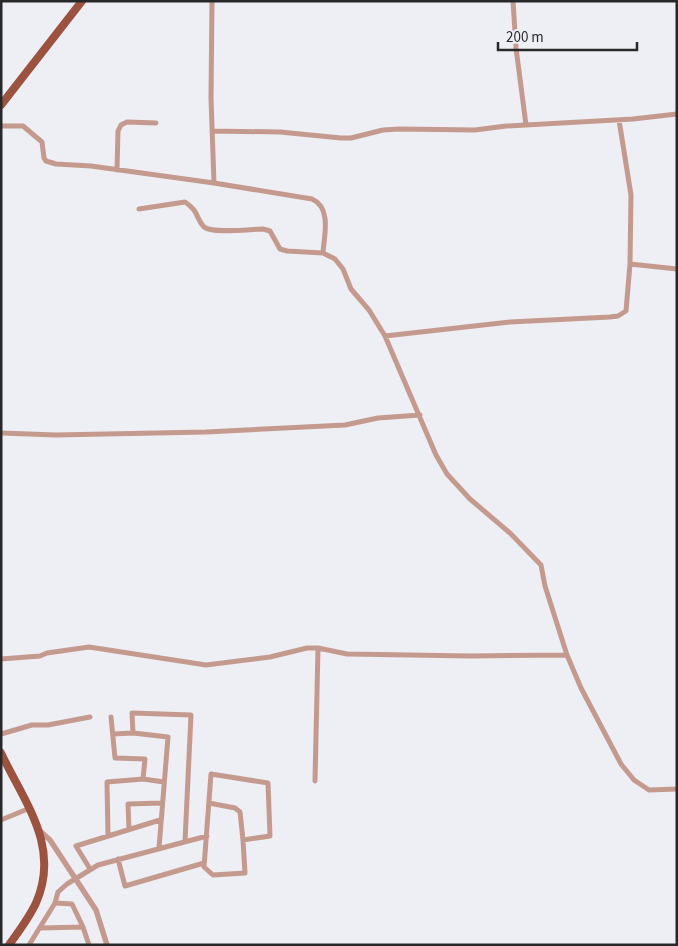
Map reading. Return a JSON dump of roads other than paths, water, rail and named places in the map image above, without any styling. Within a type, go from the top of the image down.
[{"type":"main road","points":[[1,104],[82,1]]},
{"type":"main road","points":[[1,752],[30,808],[44,849],[41,886],[29,916],[9,945]]},
{"type":"street","points":[[212,1],[211,98],[214,183]]},
{"type":"street","points":[[513,1],[516,48],[526,125]]},
{"type":"street","points":[[212,131],[280,132],[351,138],[383,130],[475,130],[677,114]]},
{"type":"street","points":[[386,336],[510,322],[618,316],[626,311],[630,264],[630,184],[620,120]]},
{"type":"street","points":[[117,170],[118,131],[121,125],[127,122],[156,123]]},
{"type":"street","points":[[1,126],[23,126],[42,142],[44,158],[50,163],[214,183],[317,201],[321,206],[326,222],[323,253]]},
{"type":"street","points":[[139,209],[185,202],[196,212],[204,226],[212,230],[263,229],[270,232],[280,248],[287,251],[323,253],[335,259],[343,269],[351,289],[369,310],[386,336],[436,455],[455,484],[510,533],[541,565],[545,586],[567,655],[581,688],[621,764],[634,780],[649,790],[677,789]]},
{"type":"street","points":[[630,264],[677,269]]},
{"type":"street","points":[[1,433],[56,435],[198,433],[345,425],[378,418],[420,415]]},
{"type":"street","points":[[1,659],[40,656],[47,653],[89,647],[206,665],[270,657],[307,648],[318,648],[347,654],[567,655]]},
{"type":"street","points":[[315,781],[318,648]]},
{"type":"street","points":[[133,733],[132,713],[191,715],[185,842]]},
{"type":"street","points":[[1,734],[32,725],[90,717]]},
{"type":"street","points":[[111,717],[115,758],[145,759],[143,779]]},
{"type":"street","points":[[113,734],[133,733],[168,736],[159,848]]},
{"type":"street","points":[[209,803],[235,808],[240,812],[245,873],[213,875],[204,867],[211,774],[268,783],[270,836],[243,840]]},
{"type":"street","points":[[108,836],[107,782],[143,779],[164,782]]},
{"type":"street","points":[[129,830],[128,804],[162,803]]},
{"type":"street","points":[[1,820],[30,808]]},
{"type":"street","points":[[90,869],[76,846],[160,820]]},
{"type":"street","points":[[39,830],[50,840],[96,910],[107,945]]},
{"type":"street","points":[[29,945],[49,914],[58,892],[90,869],[118,859],[207,836]]},
{"type":"street","points":[[118,859],[125,886],[204,863]]},
{"type":"street","points":[[55,903],[72,904],[83,927],[88,945]]},
{"type":"street","points":[[49,914],[51,927]]},
{"type":"street","points":[[40,928],[83,927]]}]
